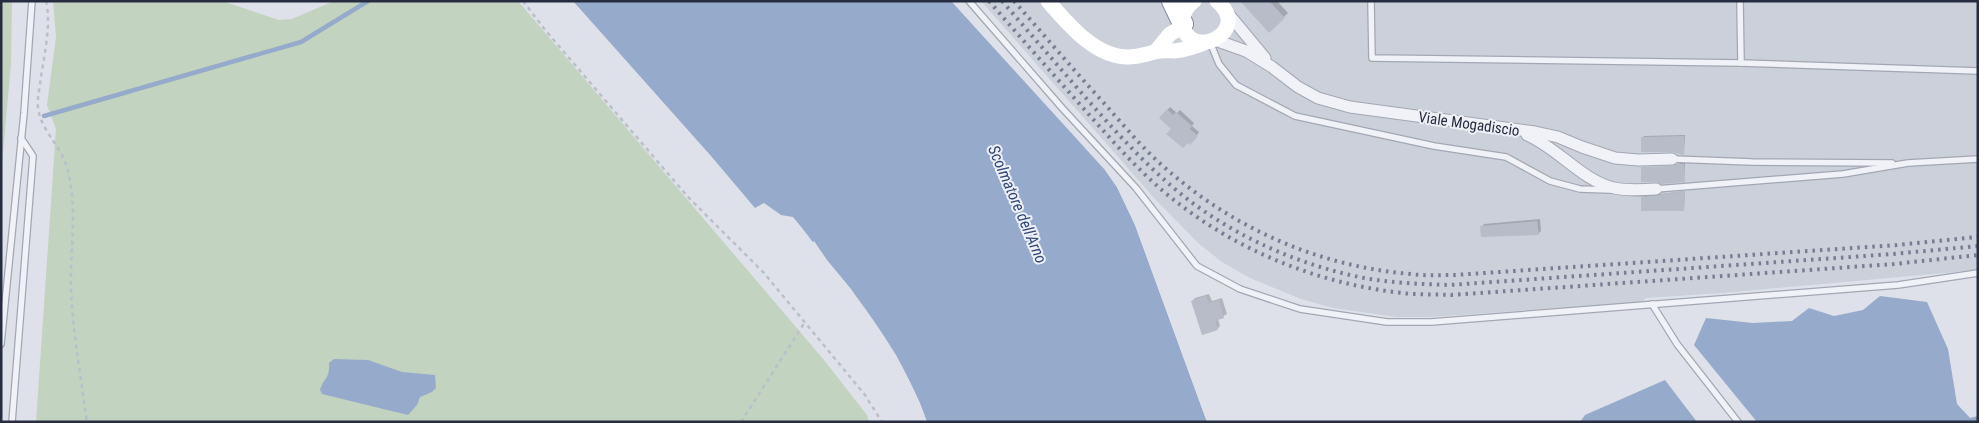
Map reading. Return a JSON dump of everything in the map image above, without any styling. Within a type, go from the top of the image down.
[{"type":"highway","points":[[1172,1],[1183,25]]},
{"type":"street","points":[[1048,1],[1072,27],[1104,52],[1112,55],[1142,56],[1156,51],[1192,48],[1210,42]]},
{"type":"street","points":[[1156,51],[1170,34],[1183,25],[1186,10],[1194,1]]},
{"type":"street","name":"Viale Mogadiscio","points":[[1210,42],[1225,31],[1227,25],[1228,18],[1220,3]]},
{"type":"street","name":"Viale Mogadiscio","points":[[1220,3],[1272,67]]},
{"type":"street","name":"Viale Mogadiscio","points":[[1183,25],[1191,38],[1240,48],[1272,67],[1298,87],[1331,103],[1558,137],[1614,158],[1638,160],[1672,159]]},
{"type":"street","points":[[1519,131],[1550,147],[1598,182],[1613,188],[1631,190],[1656,189]]},
{"type":"lane","points":[[1,344],[32,1]]},
{"type":"lane","points":[[970,1],[1063,109],[1136,188],[1197,266],[1240,289],[1300,309],[1387,322],[1431,322],[1898,285],[1978,273]]},
{"type":"lane","points":[[1371,1],[1372,58],[1741,63],[1978,71]]},
{"type":"lane","points":[[1740,1],[1741,63]]},
{"type":"lane","points":[[1210,42],[1220,64],[1236,85],[1295,116],[1434,146],[1506,157],[1550,181],[1580,189],[1631,190]]},
{"type":"lane","points":[[12,422],[33,156],[21,138]]},
{"type":"lane","points":[[1672,159],[1752,162],[1908,163],[1978,159]]},
{"type":"lane","points":[[1656,189],[1843,174],[1908,163]]},
{"type":"lane","points":[[1652,304],[1677,344],[1738,422]]},
{"type":"path","points":[[46,1],[48,8],[46,37],[37,104],[39,118],[56,142],[67,167],[72,198],[72,309],[87,422]]},
{"type":"path","points":[[523,1],[546,31],[688,197],[764,273],[865,395],[882,422]]},
{"type":"path","points":[[741,422],[805,322]]},
{"type":"shaded area","points":[[981,1],[1978,1],[1978,270],[1646,298],[1642,302],[1430,317],[1396,317],[1333,308],[1301,299],[1250,278],[1222,262],[1198,243],[1155,199]]},
{"type":"green space","points":[[1,1],[12,1],[11,63],[1,175]]},
{"type":"green space","points":[[53,1],[222,1],[279,20],[292,19],[334,1],[518,1],[824,360],[867,415],[869,422],[36,422],[56,129],[47,105],[56,37]]},
{"type":"water","name":"Scolmatore dell'Arno","points":[[573,1],[951,1],[1105,170],[1117,187],[1135,225],[1207,422],[927,422],[908,378],[872,318],[793,217],[781,215],[764,203],[755,208]]},
{"type":"water","points":[[1880,296],[1927,302],[1948,349],[1957,404],[1970,418],[1978,416],[1978,422],[1757,422],[1694,345],[1706,318],[1753,323],[1792,321],[1809,308],[1834,316],[1863,310]]},
{"type":"water","points":[[334,359],[368,360],[402,372],[435,375],[436,388],[432,392],[420,397],[417,405],[408,415],[322,394],[320,390],[328,375],[329,363]]},
{"type":"water","points":[[1665,380],[1697,422],[1580,422],[1585,415]]},
{"type":"pier","points":[[1107,169],[1119,186],[1138,225],[1210,422],[1207,422],[1135,225],[1117,187],[1105,170]]},
{"type":"pier","points":[[814,241],[851,289],[896,355],[920,403],[927,422],[924,422],[918,404],[894,356],[849,290],[825,262],[812,243]]},
{"type":"building","points":[[1240,1],[1269,1],[1285,18],[1269,33]]},
{"type":"building","points":[[1167,109],[1173,115],[1176,112],[1192,126],[1190,129],[1198,136],[1190,145],[1188,143],[1183,148],[1166,134],[1171,129],[1159,118]]},
{"type":"building","points":[[1684,136],[1684,155],[1672,152],[1641,152],[1641,137]]},
{"type":"building","points":[[1684,164],[1685,182],[1661,184],[1641,182],[1641,167],[1672,166]]},
{"type":"building","points":[[1685,191],[1684,211],[1641,211],[1641,197]]},
{"type":"building","points":[[1537,221],[1539,235],[1481,237],[1480,226]]},
{"type":"building","points":[[1206,296],[1209,303],[1219,300],[1224,318],[1215,321],[1218,330],[1202,335],[1191,301]]},
{"type":"waterway","points":[[44,116],[301,42],[368,1]]},
{"type":"railway","points":[[989,1],[1112,141],[1163,191],[1216,230],[1245,246],[1275,260],[1337,281],[1402,293],[1451,295],[1894,264],[1978,255]]},
{"type":"railway","points":[[1002,1],[1122,138],[1156,172],[1189,200],[1211,216],[1260,243],[1311,264],[1337,272],[1385,281],[1450,285],[1893,254],[1978,246]]},
{"type":"railway","points":[[1014,1],[1140,143],[1164,167],[1191,189],[1248,226],[1309,253],[1342,262],[1376,270],[1410,274],[1455,275],[1897,245],[1978,237]]}]
